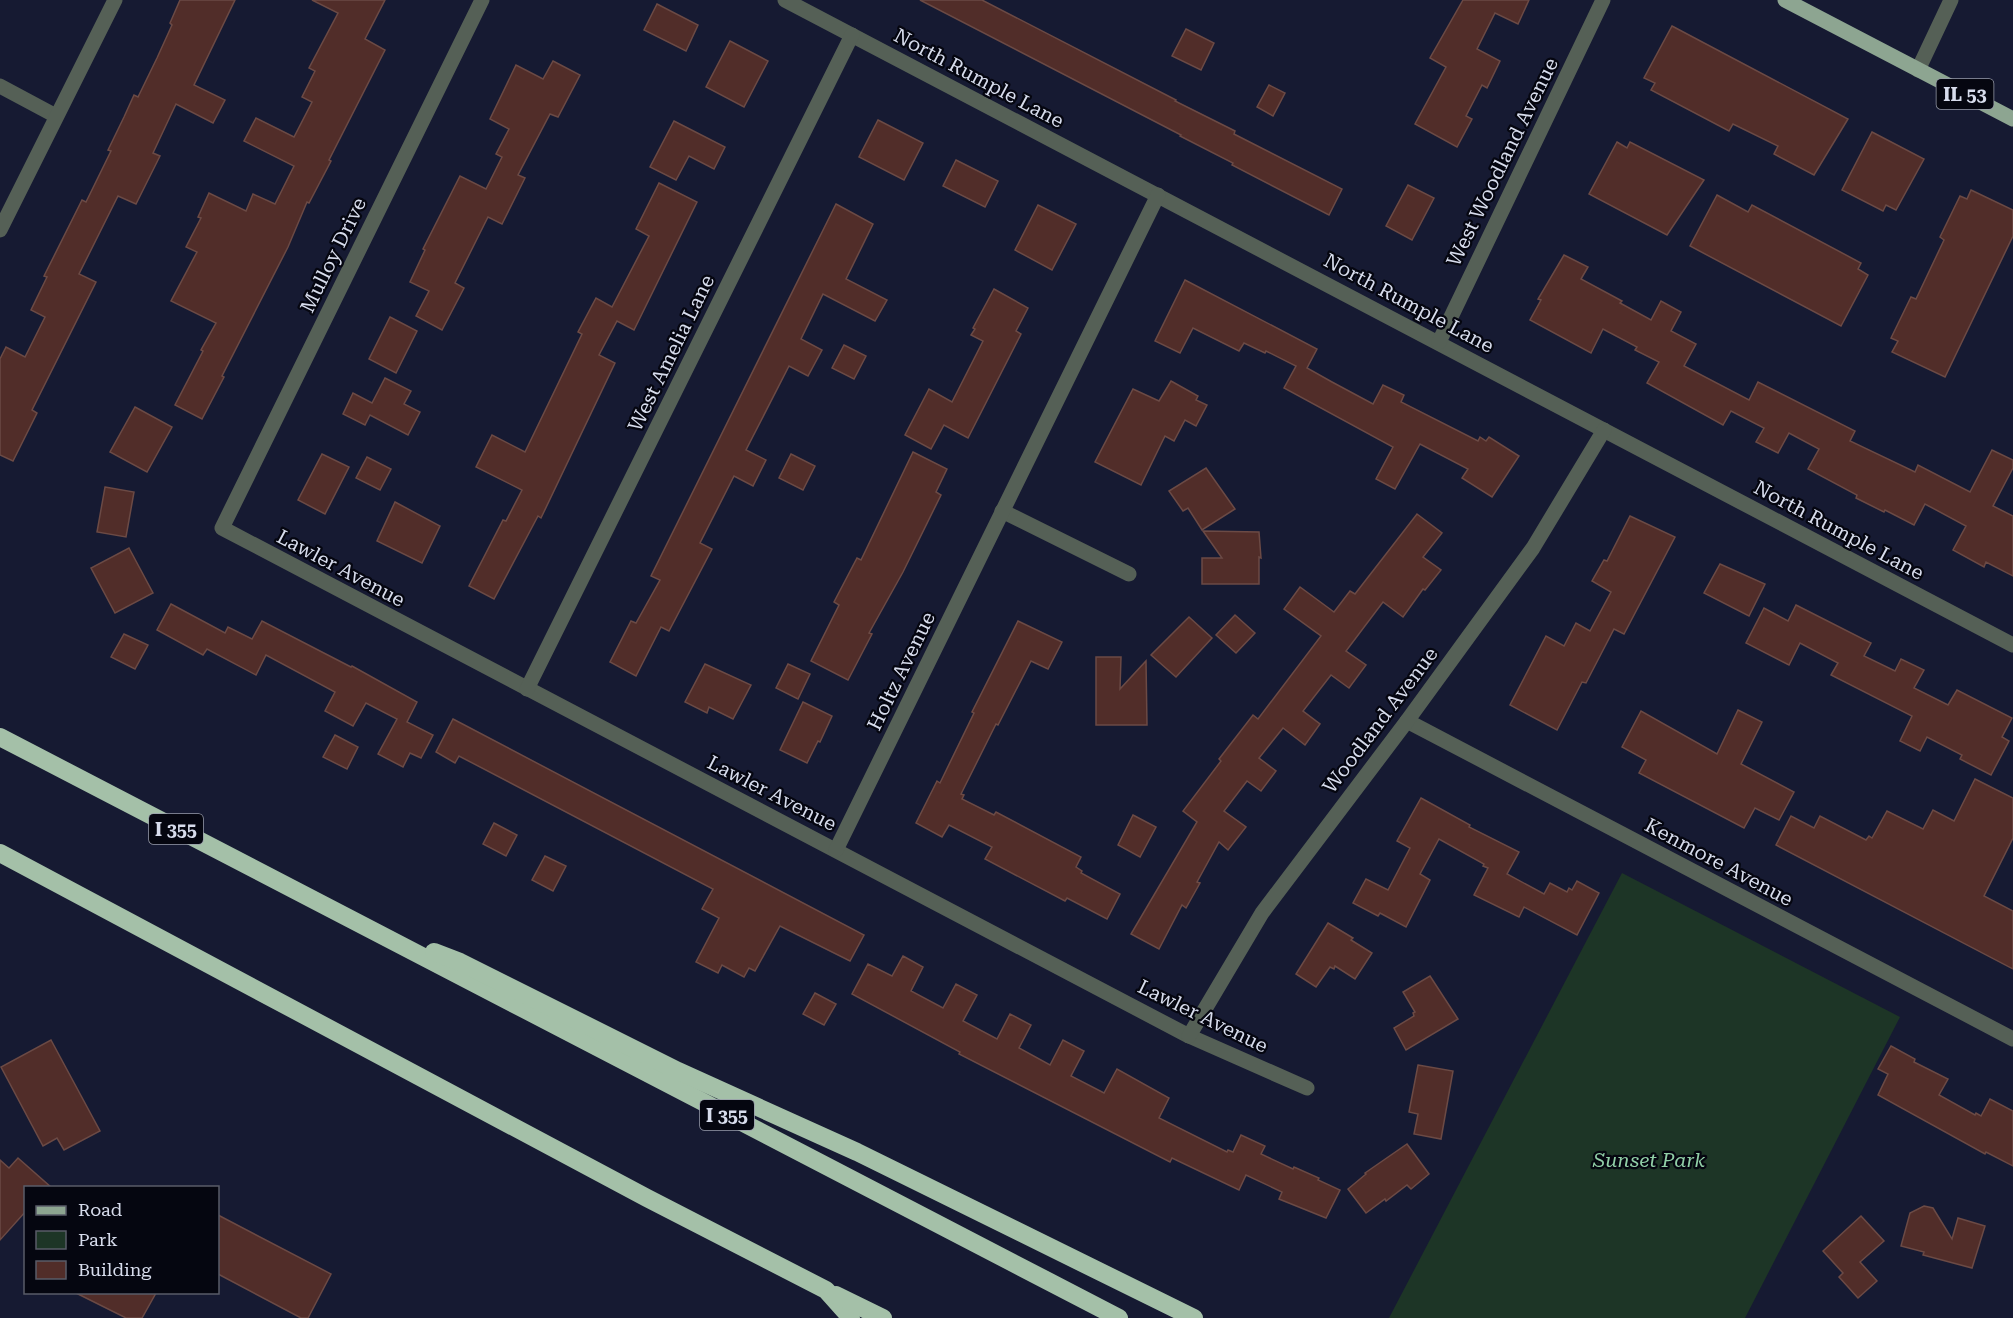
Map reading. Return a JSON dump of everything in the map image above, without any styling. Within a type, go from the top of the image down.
[{"type":"highway","name":"I 355","points":[[0,737],[1119,1318]]},
{"type":"highway","points":[[0,853],[647,1198],[883,1318]]},
{"type":"highway","points":[[335,912],[460,962],[678,1071],[857,1152],[1194,1318]]},
{"type":"highway","points":[[826,1290],[851,1318]]},
{"type":"main road","name":"IL 53","points":[[1785,0],[2013,119]]},
{"type":"street","points":[[0,230],[115,0]]},
{"type":"street","name":"Mulloy Drive","points":[[222,528],[482,0]]},
{"type":"street","name":"North Rumple Lane","points":[[785,0],[2013,645]]},
{"type":"street","name":"West Woodland Avenue","points":[[1439,342],[1603,0]]},
{"type":"street","points":[[1918,69],[1951,0]]},
{"type":"street","name":"West Amelia Lane","points":[[526,689],[852,35]]},
{"type":"street","points":[[0,86],[56,116]]},
{"type":"street","name":"Holtz Avenue","points":[[836,850],[1158,195]]},
{"type":"street","name":"Woodland Avenue","points":[[1189,1036],[1262,913],[1407,721],[1533,548],[1604,430]]},
{"type":"street","points":[[1002,511],[1129,574]]},
{"type":"street","name":"Lawler Avenue","points":[[222,528],[1189,1036],[1307,1088]]},
{"type":"street","name":"Kenmore Avenue","points":[[1407,721],[2013,1039]]},
{"type":"green space","name":"Sunset Park","points":[[1622,873],[1900,1017],[1745,1318],[1389,1318]]},
{"type":"building","points":[[180,0],[235,0],[194,85],[225,100],[213,123],[176,104],[153,153],[160,156],[136,204],[118,196],[79,274],[96,282],[32,410],[37,413],[13,461],[0,455],[0,359],[6,347],[25,357],[45,317],[31,310],[47,277],[44,276],[82,200],[86,202],[111,151],[108,150],[134,95],[138,97],[172,25],[170,23]]},
{"type":"building","points":[[312,0],[385,0],[365,39],[385,50],[329,160],[331,161],[309,203],[307,202],[288,247],[202,419],[175,405],[216,323],[171,301],[197,252],[186,247],[201,218],[198,217],[209,193],[246,211],[253,194],[275,204],[294,166],[244,141],[256,118],[294,137],[312,102],[302,97],[315,71],[309,68],[338,13]]},
{"type":"building","points":[[920,0],[982,0],[1342,189],[1329,215],[1232,165],[1233,163],[1181,135]]},
{"type":"building","points":[[1463,0],[1529,0],[1518,24],[1495,13],[1477,49],[1500,61],[1487,88],[1482,85],[1466,116],[1472,119],[1457,147],[1415,124],[1446,67],[1430,58]]},
{"type":"building","points":[[657,4],[698,25],[686,51],[644,30]]},
{"type":"building","points":[[1672,26],[1848,119],[1814,175],[1774,154],[1778,146],[1733,124],[1729,131],[1651,90],[1655,83],[1644,78]]},
{"type":"building","points":[[1186,29],[1214,43],[1201,70],[1172,56]]},
{"type":"building","points":[[730,41],[768,61],[744,107],[706,87]]},
{"type":"building","points":[[553,61],[580,75],[558,117],[550,114],[518,175],[525,178],[502,224],[488,217],[455,283],[464,288],[442,330],[416,316],[429,291],[410,282],[425,250],[423,249],[460,176],[486,189],[502,157],[496,154],[509,129],[490,119],[516,65],[543,79]]},
{"type":"building","points":[[1269,85],[1285,93],[1273,116],[1257,107]]},
{"type":"building","points":[[878,120],[923,143],[904,180],[859,157]]},
{"type":"building","points":[[674,121],[725,147],[714,169],[689,156],[676,180],[650,167]]},
{"type":"building","points":[[1872,132],[1924,159],[1896,210],[1886,205],[1883,211],[1842,190]]},
{"type":"building","points":[[1617,142],[1627,148],[1630,142],[1704,180],[1667,235],[1589,194]]},
{"type":"building","points":[[956,160],[998,181],[985,207],[943,186]]},
{"type":"building","points":[[659,183],[697,202],[634,330],[617,321],[599,355],[615,363],[541,518],[538,516],[494,599],[469,586],[503,520],[506,521],[522,490],[476,467],[492,435],[525,452],[582,334],[578,332],[596,298],[612,307],[649,236],[636,229]]},
{"type":"building","points":[[1408,185],[1434,198],[1412,240],[1386,226]]},
{"type":"building","points":[[1971,190],[2013,210],[2013,236],[1945,377],[1892,352],[1898,341],[1891,338],[1911,297],[1916,299],[1944,240],[1940,237],[1960,196],[1967,199]]},
{"type":"building","points":[[1717,195],[1748,212],[1752,205],[1861,263],[1858,269],[1868,275],[1841,326],[1690,246]]},
{"type":"building","points":[[836,204],[873,224],[846,279],[887,300],[875,321],[823,294],[801,339],[822,350],[808,376],[789,366],[746,450],[766,460],[753,486],[734,476],[700,543],[712,549],[669,631],[661,627],[636,676],[610,662],[631,621],[636,623],[660,580],[651,576]]},
{"type":"building","points":[[1038,205],[1076,224],[1052,270],[1015,250]]},
{"type":"building","points":[[1564,255],[1588,267],[1581,279],[1651,320],[1661,301],[1681,312],[1671,331],[1696,344],[1684,366],[1749,400],[1758,382],[1855,431],[1850,441],[1915,472],[1918,465],[1970,492],[1992,450],[2013,460],[2013,468],[1993,506],[2013,516],[2013,576],[1986,562],[1984,567],[1953,550],[1966,526],[1925,504],[1914,525],[1885,510],[1884,512],[1808,469],[1819,449],[1789,433],[1778,453],[1756,442],[1764,428],[1731,411],[1723,425],[1647,383],[1659,362],[1635,350],[1637,347],[1603,329],[1591,353],[1530,320],[1541,300],[1538,299]]},
{"type":"building","points":[[1185,280],[1317,349],[1307,368],[1373,404],[1383,385],[1404,395],[1401,402],[1478,441],[1480,437],[1486,441],[1489,437],[1519,456],[1492,497],[1462,478],[1468,469],[1420,444],[1395,489],[1376,479],[1393,447],[1284,388],[1296,366],[1244,343],[1239,351],[1193,328],[1180,353],[1155,341]]},
{"type":"building","points":[[994,289],[1028,308],[1016,331],[1021,334],[968,438],[944,425],[931,449],[905,435],[929,389],[952,402],[983,341],[971,335]]},
{"type":"building","points":[[390,317],[417,331],[396,373],[369,359]]},
{"type":"building","points":[[844,345],[866,356],[854,379],[832,368]]},
{"type":"building","points":[[385,378],[411,391],[404,404],[420,412],[408,435],[370,415],[365,425],[343,414],[353,393],[372,403]]},
{"type":"building","points":[[1171,381],[1198,396],[1196,400],[1207,405],[1196,426],[1185,420],[1174,441],[1165,436],[1141,485],[1095,462],[1133,389],[1159,401]]},
{"type":"building","points":[[135,407],[172,427],[147,472],[110,452]]},
{"type":"building","points":[[913,452],[947,469],[936,492],[941,495],[903,572],[869,633],[872,634],[848,680],[811,661],[839,605],[834,602],[857,558],[861,560]]},
{"type":"building","points":[[322,454],[349,467],[325,514],[298,500]]},
{"type":"building","points":[[791,454],[815,466],[803,490],[779,478]]},
{"type":"building","points":[[367,457],[391,469],[380,490],[356,478]]},
{"type":"building","points":[[1206,468],[1235,509],[1202,530],[1188,508],[1183,511],[1169,491]]},
{"type":"building","points":[[105,487],[134,492],[126,537],[97,532]]},
{"type":"building","points":[[395,502],[440,526],[422,563],[377,541]]},
{"type":"building","points":[[1417,514],[1442,533],[1423,557],[1441,570],[1425,590],[1423,589],[1403,617],[1383,602],[1346,651],[1366,665],[1349,688],[1331,675],[1303,711],[1320,724],[1305,745],[1283,728],[1259,758],[1276,771],[1261,791],[1247,781],[1224,811],[1246,827],[1228,850],[1219,842],[1186,908],[1182,905],[1159,949],[1131,934],[1197,822],[1183,811],[1253,715],[1258,719],[1321,636],[1284,609],[1300,587],[1334,612],[1350,591],[1355,594]]},
{"type":"building","points":[[1630,516],[1675,537],[1624,634],[1614,629],[1586,683],[1582,682],[1557,730],[1510,705],[1546,636],[1564,646],[1576,623],[1590,631],[1611,592],[1592,581],[1604,560],[1607,561]]},
{"type":"building","points":[[1203,531],[1259,532],[1261,558],[1259,557],[1259,584],[1202,584],[1202,558],[1222,558]]},
{"type":"building","points":[[129,548],[153,593],[115,613],[91,568]]},
{"type":"building","points":[[1720,564],[1765,584],[1749,616],[1704,593]]},
{"type":"building","points":[[171,604],[225,633],[228,627],[252,639],[262,621],[352,666],[417,702],[407,722],[433,735],[421,758],[410,753],[403,767],[378,754],[397,719],[366,703],[353,726],[325,711],[335,692],[266,655],[256,675],[207,649],[203,655],[157,630]]},
{"type":"building","points":[[1796,605],[1871,643],[1864,656],[1895,671],[1901,659],[1924,670],[1914,688],[1948,705],[1957,690],[2012,718],[2002,737],[2009,741],[1991,775],[1960,759],[1962,755],[1927,737],[1920,751],[1900,741],[1912,716],[1831,675],[1838,663],[1800,643],[1789,665],[1746,643],[1764,608],[1788,621]]},
{"type":"building","points":[[1235,615],[1255,633],[1236,653],[1216,635]]},
{"type":"building","points":[[1189,617],[1212,638],[1176,677],[1151,655]]},
{"type":"building","points":[[1018,621],[1062,642],[1048,669],[1031,661],[961,794],[964,795],[962,799],[994,815],[996,812],[1081,857],[1076,867],[1082,871],[1081,873],[1120,894],[1107,919],[1067,898],[1065,901],[985,859],[992,847],[949,825],[942,837],[916,823],[937,781],[940,783],[974,713],[972,712]]},
{"type":"building","points":[[124,634],[148,645],[135,669],[111,657]]},
{"type":"building","points":[[1096,657],[1121,657],[1120,689],[1146,661],[1147,725],[1096,725]]},
{"type":"building","points":[[705,664],[751,685],[733,719],[709,707],[707,713],[685,702]]},
{"type":"building","points":[[788,664],[810,674],[798,699],[776,688]]},
{"type":"building","points":[[803,702],[832,716],[807,763],[780,750]]},
{"type":"building","points":[[1738,710],[1762,722],[1741,764],[1794,792],[1779,820],[1755,808],[1744,828],[1639,773],[1646,760],[1622,747],[1641,711],[1717,754]]},
{"type":"building","points":[[453,719],[864,935],[850,961],[780,926],[755,971],[749,968],[744,977],[722,965],[718,973],[696,962],[719,918],[702,909],[713,889],[459,756],[455,763],[436,752]]},
{"type":"building","points":[[335,735],[358,747],[347,769],[323,757]]},
{"type":"building","points":[[1975,779],[2013,798],[2013,838],[1984,896],[2013,911],[2013,969],[1776,845],[1791,816],[1814,828],[1820,816],[1866,840],[1869,836],[1872,838],[1887,811],[1923,829],[1933,810],[1954,821]]},
{"type":"building","points":[[1421,798],[1470,825],[1469,827],[1519,852],[1507,874],[1544,894],[1550,883],[1567,892],[1569,888],[1572,890],[1577,881],[1599,893],[1577,935],[1524,907],[1519,917],[1474,895],[1488,868],[1439,839],[1420,874],[1430,880],[1406,927],[1380,913],[1378,916],[1353,903],[1366,879],[1388,890],[1410,848],[1397,841]]},
{"type":"building","points":[[1133,815],[1156,827],[1140,857],[1118,845]]},
{"type":"building","points":[[494,823],[517,835],[506,856],[483,844]]},
{"type":"building","points":[[545,856],[566,866],[553,891],[532,880]]},
{"type":"building","points":[[1328,923],[1372,953],[1355,979],[1335,966],[1334,969],[1330,967],[1316,987],[1296,974]]},
{"type":"building","points":[[903,956],[923,967],[911,991],[943,1008],[956,984],[977,995],[963,1021],[997,1039],[1010,1014],[1031,1025],[1019,1048],[1050,1065],[1063,1040],[1084,1051],[1071,1076],[1104,1093],[1117,1069],[1169,1098],[1159,1118],[1227,1152],[1228,1150],[1233,1152],[1241,1135],[1265,1146],[1261,1154],[1319,1178],[1318,1180],[1340,1190],[1326,1218],[1279,1199],[1282,1192],[1246,1175],[1239,1190],[1172,1158],[1170,1162],[959,1054],[960,1052],[852,994],[868,964],[892,976]]},
{"type":"building","points":[[1430,976],[1458,1019],[1406,1050],[1394,1028],[1414,1016],[1415,1012],[1403,992]]},
{"type":"building","points":[[815,993],[836,1004],[824,1025],[803,1014]]},
{"type":"building","points":[[51,1040],[100,1131],[64,1150],[57,1138],[43,1146],[1,1067]]},
{"type":"building","points":[[1891,1046],[1915,1059],[1914,1062],[1948,1079],[1939,1095],[1975,1115],[1976,1113],[1981,1116],[1990,1099],[2013,1111],[2013,1166],[1986,1152],[1985,1154],[1878,1095],[1888,1074],[1878,1069]]},
{"type":"building","points":[[1418,1065],[1453,1071],[1441,1139],[1414,1134],[1418,1114],[1409,1112]]},
{"type":"building","points":[[1407,1144],[1429,1174],[1411,1189],[1407,1185],[1366,1213],[1348,1189],[1365,1173]]},
{"type":"building","points":[[18,1158],[50,1186],[24,1186],[24,1213],[0,1240],[0,1160],[9,1168]]},
{"type":"building","points":[[1924,1206],[1933,1208],[1952,1239],[1958,1218],[1985,1226],[1972,1268],[1923,1255],[1924,1252],[1901,1246],[1910,1213]]},
{"type":"building","points":[[219,1216],[331,1274],[308,1318],[301,1318],[219,1275]]},
{"type":"building","points":[[1861,1216],[1884,1241],[1860,1262],[1877,1281],[1858,1298],[1839,1277],[1843,1273],[1823,1251]]},
{"type":"building","points":[[78,1294],[155,1294],[142,1318],[126,1318]]}]
